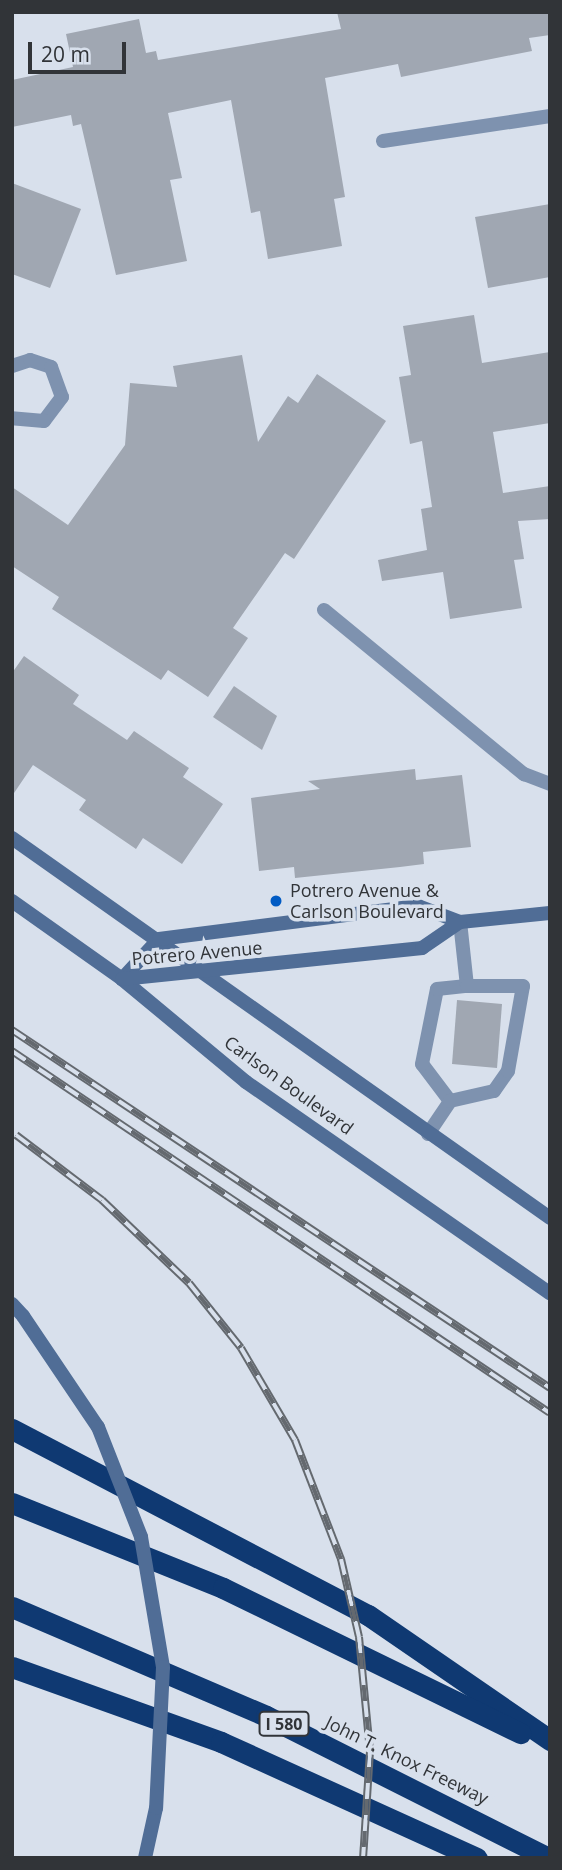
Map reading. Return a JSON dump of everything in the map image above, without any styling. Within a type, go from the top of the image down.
[{"type":"highway","points":[[12,1429],[368,1615],[550,1740]]},
{"type":"highway","points":[[12,1503],[223,1588],[550,1749]]},
{"type":"highway","name":"John T. Knox Freeway","points":[[12,1607],[266,1716],[548,1858]]},
{"type":"highway","points":[[12,1667],[221,1742],[477,1858]]},
{"type":"street","points":[[12,838],[210,974],[428,1134],[550,1218]]},
{"type":"street","name":"Carlson Boulevard","points":[[12,901],[122,979],[246,1082],[550,1293]]},
{"type":"street","name":"Potrero Avenue","points":[[122,979],[159,939],[418,906],[460,922],[550,913]]},
{"type":"street","name":"Potrero Avenue","points":[[122,979],[210,974],[422,948],[460,922]]},
{"type":"street","points":[[12,1304],[98,1427],[141,1537],[163,1667],[156,1808],[145,1858]]},
{"type":"lane","points":[[383,141],[550,116]]},
{"type":"lane","points":[[12,366],[30,360],[51,367],[62,397],[44,421],[12,418]]},
{"type":"lane","points":[[324,610],[524,774],[550,784]]},
{"type":"lane","points":[[460,922],[467,986]]},
{"type":"lane","points":[[428,1134],[450,1101],[494,1091],[508,1071],[523,986],[437,989],[422,1064],[450,1101]]},
{"type":"building","points":[[337,12],[550,12],[550,35],[529,38],[532,51],[401,77],[398,64],[325,78],[345,197],[334,199],[342,246],[268,259],[260,211],[251,213],[231,100],[168,113],[182,178],[170,180],[187,261],[116,275],[81,124],[73,126],[71,115],[12,127],[12,80],[73,67],[66,34],[139,19],[146,53],[156,51],[158,60],[341,29]]},
{"type":"building","points":[[12,183],[81,209],[50,288],[12,274]]},
{"type":"building","points":[[550,204],[550,277],[488,288],[475,217]]},
{"type":"building","points":[[474,315],[482,363],[550,352],[550,423],[493,432],[503,493],[550,486],[550,519],[518,521],[524,559],[514,560],[522,608],[450,619],[443,572],[382,581],[378,560],[427,550],[421,509],[432,507],[422,441],[410,444],[399,377],[411,375],[403,326]]},
{"type":"building","points":[[242,355],[258,442],[288,396],[298,403],[317,374],[386,421],[294,559],[285,553],[233,628],[248,638],[208,697],[168,670],[161,680],[52,609],[59,597],[12,566],[12,487],[68,525],[125,445],[130,383],[177,387],[173,366]]},
{"type":"building","points":[[24,656],[79,695],[73,704],[127,740],[134,731],[189,768],[183,777],[223,804],[182,864],[143,838],[136,849],[79,810],[86,800],[33,765],[12,796],[12,673]]},
{"type":"building","points":[[234,686],[277,716],[262,750],[213,717]]},
{"type":"building","points":[[415,769],[416,780],[462,775],[471,847],[423,852],[424,864],[400,867],[295,878],[294,867],[259,871],[251,798],[320,789],[308,781]]},
{"type":"building","points":[[457,1000],[502,1004],[497,1068],[452,1064]]},
{"type":"railway","points":[[12,1030],[550,1388]]},
{"type":"railway","points":[[12,1051],[550,1413]]},
{"type":"railway","points":[[16,1135],[102,1200],[189,1283],[241,1348],[295,1440],[341,1559],[359,1637],[370,1751],[363,1858]]},
{"type":"place","name":"Potrero Avenue & Carlson Boulevard","points":[[276,901]]}]
